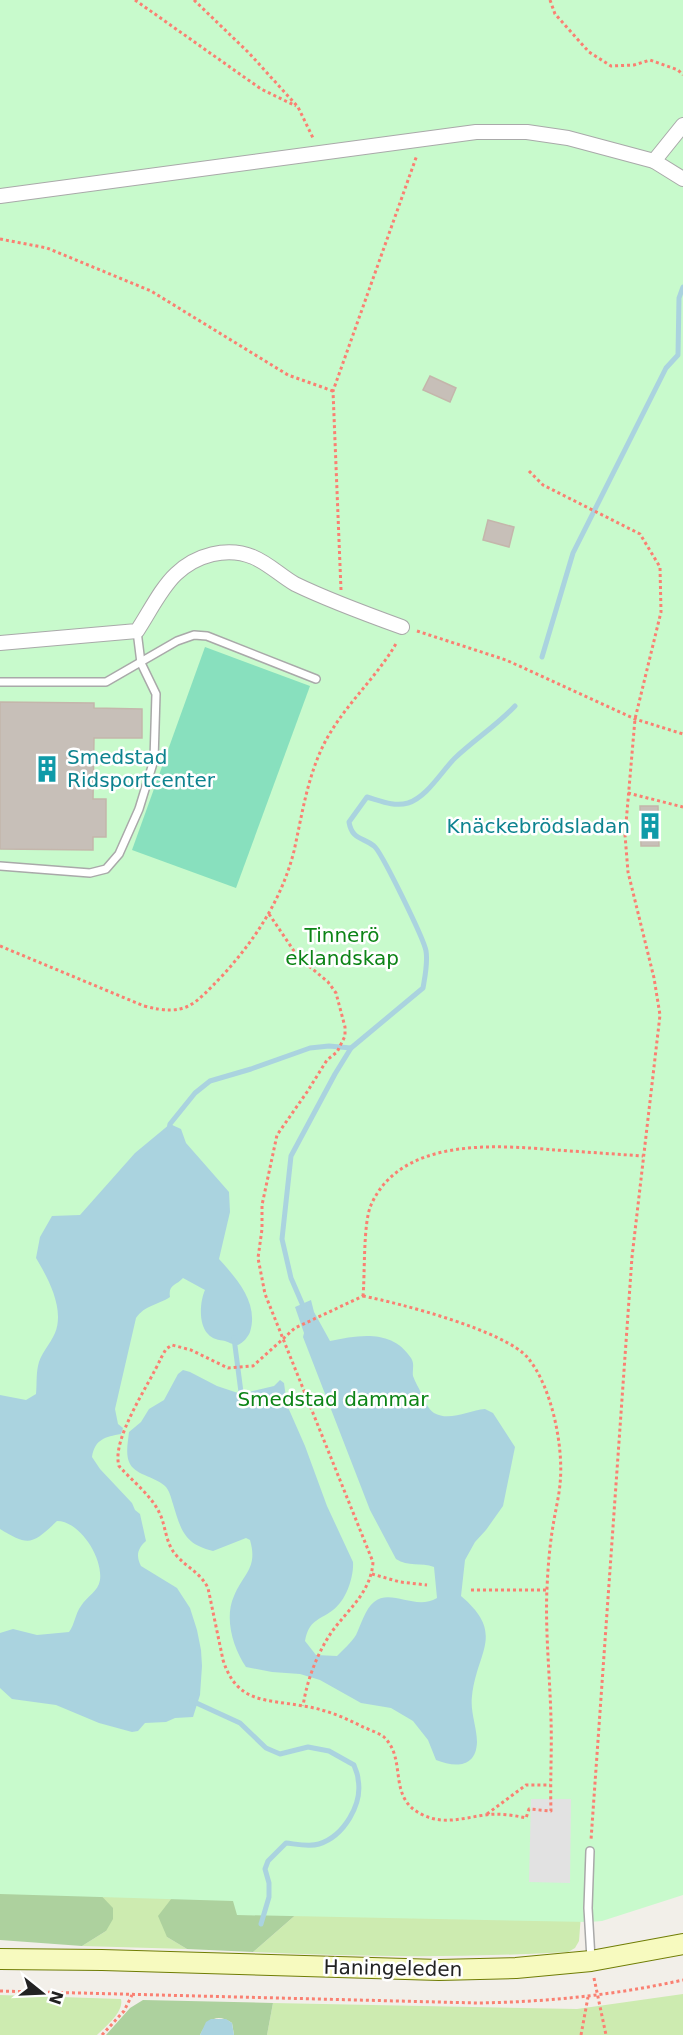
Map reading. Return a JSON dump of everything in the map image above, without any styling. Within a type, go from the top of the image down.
[{"type":"main road","name":"Haningeleden","points":[[0,1959],[439,1970],[516,1968],[591,1961],[683,1944]]},
{"type":"main road","name":"Haningeleden","points":[[0,1951],[102,1960]]},
{"type":"street","points":[[654,160],[683,125]]},
{"type":"street","points":[[0,196],[476,132],[527,132],[568,138],[654,160],[683,179]]},
{"type":"street","points":[[0,643],[137,631],[176,574],[195,560],[217,552],[237,552],[255,557],[288,580],[402,627]]},
{"type":"lane","points":[[0,866],[90,873],[106,869],[119,854],[139,809],[154,760],[156,694],[141,663],[137,631]]},
{"type":"lane","points":[[0,682],[106,682],[177,641],[194,635],[207,636],[315,679]]},
{"type":"lane","points":[[590,1851],[588,1908],[591,1961]]},
{"type":"path","points":[[135,0],[261,89],[298,107]]},
{"type":"path","points":[[194,0],[249,53],[298,107],[319,153]]},
{"type":"path","points":[[550,0],[555,14],[589,52],[611,66],[634,65],[650,60],[678,70],[683,75]]},
{"type":"path","points":[[342,604],[333,391],[422,139]]},
{"type":"path","points":[[0,239],[47,248],[151,291],[288,375],[333,391]]},
{"type":"path","points":[[529,471],[543,485],[640,534],[660,567],[661,612],[634,719],[625,835],[628,872],[654,978],[660,1015],[632,1257],[590,1851]]},
{"type":"path","points":[[0,946],[161,1011],[175,1011],[188,1007],[200,998],[242,954],[269,914],[278,896],[293,852],[307,791],[325,743],[338,722],[386,660],[402,627],[506,660],[634,719],[683,734]]},
{"type":"path","points":[[628,793],[683,807]]},
{"type":"path","points":[[269,914],[294,951],[328,982],[336,993],[345,1027],[345,1036],[337,1052],[327,1060],[308,1092],[277,1135],[262,1205],[262,1229],[258,1258],[265,1294],[327,1453],[373,1562],[372,1574],[351,1611],[333,1630],[322,1648],[309,1679],[303,1706]]},
{"type":"path","points":[[363,1296],[370,1208],[377,1194],[387,1183],[402,1170],[420,1160],[441,1152],[487,1146],[643,1156]]},
{"type":"path","points":[[363,1296],[386,1300],[470,1326],[516,1348],[527,1357],[537,1373],[550,1403],[561,1461],[561,1484],[553,1521],[547,1590],[552,1738],[551,1811],[529,1809],[526,1818],[487,1815],[450,1821],[430,1818],[415,1811],[404,1799],[398,1780],[395,1756],[384,1737],[348,1719],[303,1706],[250,1696],[236,1686],[223,1660],[208,1588],[203,1578],[176,1556],[166,1537],[160,1513],[119,1466],[117,1458],[125,1428],[166,1349],[172,1345],[180,1345],[228,1368],[253,1366],[295,1328],[363,1296]]},
{"type":"path","points":[[372,1574],[400,1582],[427,1585]]},
{"type":"path","points":[[471,1590],[547,1590]]},
{"type":"path","points":[[487,1815],[526,1785],[550,1785]]},
{"type":"path","points":[[0,1991],[477,2003],[529,2002],[588,1997],[683,1980]]},
{"type":"path","points":[[102,2035],[124,2011],[132,1995]]},
{"type":"path","points":[[596,1995],[606,2035]]},
{"type":"path","points":[[581,2035],[588,1997]]},
{"type":"green space","name":"Tinnerö eklandskap","points":[[0,0],[683,0],[683,1895],[602,1921],[589,1922],[237,1915],[233,1901],[0,1894]]},
{"type":"green space","points":[[205,647],[310,686],[236,888],[132,850]]},
{"type":"green space","points":[[0,1754],[307,1905],[253,1952],[187,1949],[167,1937],[158,1916],[185,1881],[72,1865],[113,1908],[113,1919],[106,1931],[82,1946],[0,1940]]},
{"type":"green space","points":[[201,1801],[167,1937],[187,1949],[82,1946],[106,1931],[72,1865]]},
{"type":"green space","points":[[583,1888],[579,1941],[575,1948],[568,1952],[410,1956],[253,1952],[307,1905]]},
{"type":"green space","points":[[683,1994],[683,2035],[267,2035],[273,2003],[577,2009]]},
{"type":"green space","points":[[0,1995],[121,1999],[121,2004],[114,2018],[97,2035],[0,2035]]},
{"type":"green space","points":[[143,2000],[273,2003],[267,2035],[234,2035],[232,2023],[217,2018],[209,2022],[200,2035],[106,2035],[130,2008]]},
{"type":"shaded area","points":[[531,1799],[571,1799],[570,1883],[529,1882]]},
{"type":"water","name":"Smedstad dammar","points":[[170,1124],[181,1129],[186,1143],[229,1192],[230,1212],[219,1259],[245,1292],[252,1321],[248,1336],[238,1345],[214,1338],[205,1330],[201,1319],[205,1290],[183,1278],[173,1286],[170,1290],[170,1297],[148,1308],[136,1318],[115,1409],[118,1424],[123,1428],[121,1434],[102,1440],[93,1451],[92,1457],[100,1469],[140,1514],[146,1541],[138,1553],[141,1566],[177,1588],[190,1608],[201,1650],[200,1695],[193,1717],[145,1723],[138,1731],[132,1732],[99,1723],[56,1705],[12,1699],[0,1688],[0,1633],[13,1629],[37,1635],[69,1632],[79,1609],[97,1588],[100,1571],[88,1542],[74,1527],[66,1523],[57,1521],[42,1534],[30,1540],[18,1539],[0,1529],[0,1395],[26,1400],[36,1394],[39,1362],[58,1324],[54,1294],[36,1258],[40,1237],[52,1216],[80,1215],[135,1153]]},
{"type":"water","name":"Smedstad dammar","points":[[311,1300],[314,1312],[330,1341],[374,1336],[394,1342],[411,1358],[414,1378],[428,1407],[434,1413],[446,1416],[460,1415],[485,1409],[493,1413],[515,1447],[503,1506],[475,1542],[465,1560],[461,1596],[475,1609],[486,1632],[483,1655],[472,1696],[477,1736],[476,1751],[473,1757],[463,1764],[450,1764],[436,1760],[428,1740],[413,1721],[391,1708],[361,1703],[320,1680],[300,1674],[246,1667],[231,1633],[230,1614],[234,1596],[251,1564],[250,1540],[246,1538],[213,1551],[196,1544],[185,1535],[166,1487],[137,1471],[128,1460],[129,1432],[141,1422],[149,1409],[164,1400],[178,1374],[183,1370],[241,1394],[274,1386],[280,1380],[284,1383],[287,1405],[327,1506],[353,1562],[351,1581],[342,1601],[312,1625],[305,1641],[316,1655],[337,1656],[354,1638],[374,1602],[388,1597],[420,1602],[437,1598],[434,1567],[405,1563],[396,1559],[370,1510],[303,1337],[304,1333],[295,1307]]},
{"type":"water","points":[[211,2019],[226,2019],[232,2023],[234,2035],[200,2035],[206,2022]]},
{"type":"building","points":[[430,376],[456,388],[450,402],[423,390]]},
{"type":"building","points":[[488,520],[514,527],[509,547],[483,540]]},
{"type":"building","name":"Smedstad Ridsportcenter","points":[[0,702],[94,703],[94,708],[142,709],[142,738],[94,738],[93,799],[106,799],[106,837],[93,837],[93,850],[0,849]]},
{"type":"building","name":"Knäckebrödsladan","points":[[640,806],[658,806],[659,846],[641,846]]},
{"type":"waterway","points":[[542,657],[573,553],[666,368],[678,355],[679,298],[683,287]]},
{"type":"waterway","points":[[304,1308],[291,1278],[282,1239],[291,1156],[351,1048],[423,988],[426,965],[426,951],[423,943],[385,863],[374,846],[355,835],[349,822],[367,797],[398,804],[415,800],[433,784],[455,758],[515,706]]},
{"type":"waterway","points":[[169,1129],[170,1124],[195,1093],[210,1081],[310,1048],[329,1046],[351,1048]]},
{"type":"waterway","points":[[234,1338],[242,1400]]},
{"type":"waterway","points":[[192,1701],[240,1723],[266,1748],[280,1754],[308,1747],[329,1751],[354,1765],[357,1773],[358,1799],[344,1827],[319,1844],[286,1843],[268,1861],[265,1869],[269,1883],[269,1897],[261,1924]]},
{"type":"place","name":"Smedstad Ridsportcenter","points":[[47,769]]},
{"type":"place","name":"Knäckebrödsladan","points":[[650,826]]}]
